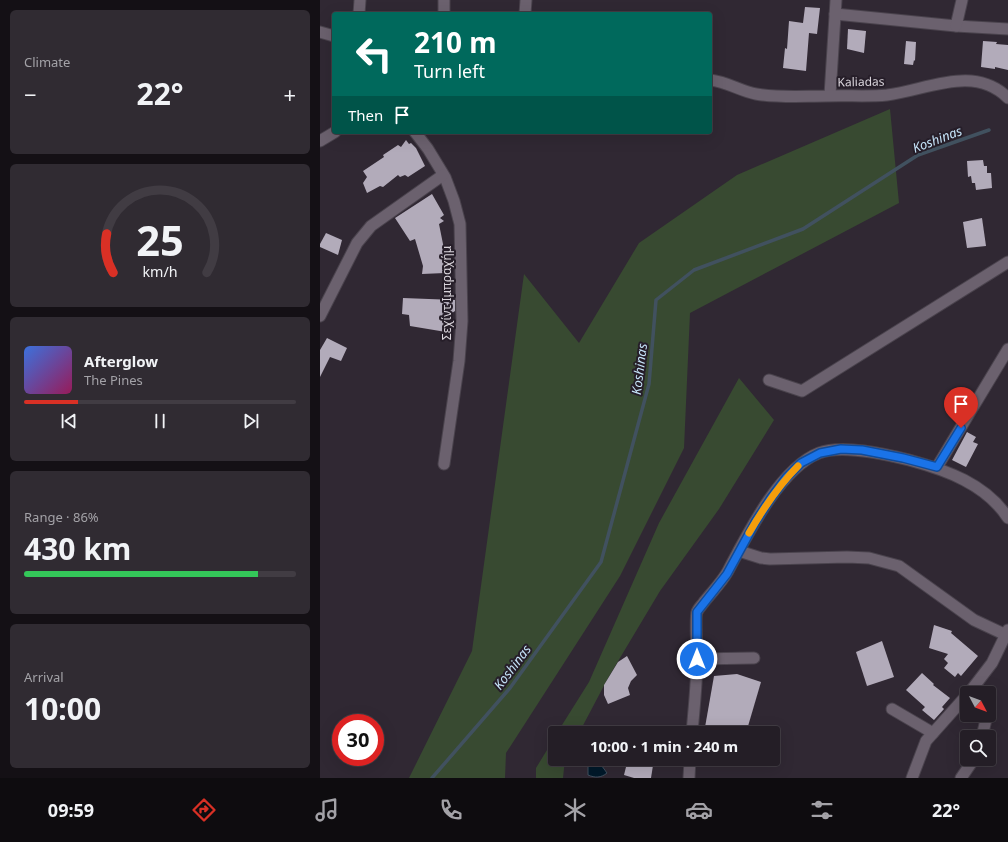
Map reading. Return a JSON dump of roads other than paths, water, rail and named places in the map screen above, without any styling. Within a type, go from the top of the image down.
[{"type":"street","points":[[359,12],[360,0]]},
{"type":"street","points":[[444,0],[444,12]]},
{"type":"street","points":[[525,12],[526,0]]},
{"type":"street","points":[[830,96],[836,0]]},
{"type":"street","points":[[956,26],[962,0]]},
{"type":"street","points":[[836,14],[956,26],[1008,29]]},
{"type":"street","points":[[320,32],[332,35]]},
{"type":"street","name":"Kaliadas","points":[[712,80],[727,83],[758,94],[830,96],[885,95],[922,89],[940,83],[976,81],[996,89],[1008,98]]},
{"type":"street","points":[[320,141],[332,134]]},
{"type":"street","name":"Σεχίντ Ιμπραχήμ","points":[[417,134],[428,149],[443,175],[454,201],[460,224],[462,321],[459,360],[444,464]]},
{"type":"street","points":[[320,316],[357,243],[371,226],[443,175]]},
{"type":"street","points":[[769,380],[802,391],[1008,262]]},
{"type":"street","points":[[937,467],[1008,349]]},
{"type":"street","points":[[692,726],[697,659],[697,612],[727,574],[756,521],[771,498],[786,478],[801,463],[820,453],[841,449],[862,450],[903,458],[937,467],[970,483],[986,494],[1008,518]]},
{"type":"street","points":[[739,551],[761,558],[770,559],[847,557],[869,558],[899,566],[974,620],[1007,633],[992,663],[975,686]]},
{"type":"street","points":[[697,659],[754,658]]},
{"type":"street","points":[[912,778],[926,741],[960,704]]},
{"type":"street","points":[[892,709],[933,733]]},
{"type":"street","points":[[689,778],[690,766]]},
{"type":"street","points":[[961,778],[969,766]]},
{"type":"water","points":[[588,766],[602,766],[607,773],[598,777],[588,775]]},
{"type":"waterway","name":"Koshinas","points":[[432,778],[510,688],[601,562],[649,384],[656,300],[694,270],[803,229],[918,155],[989,130]]}]
